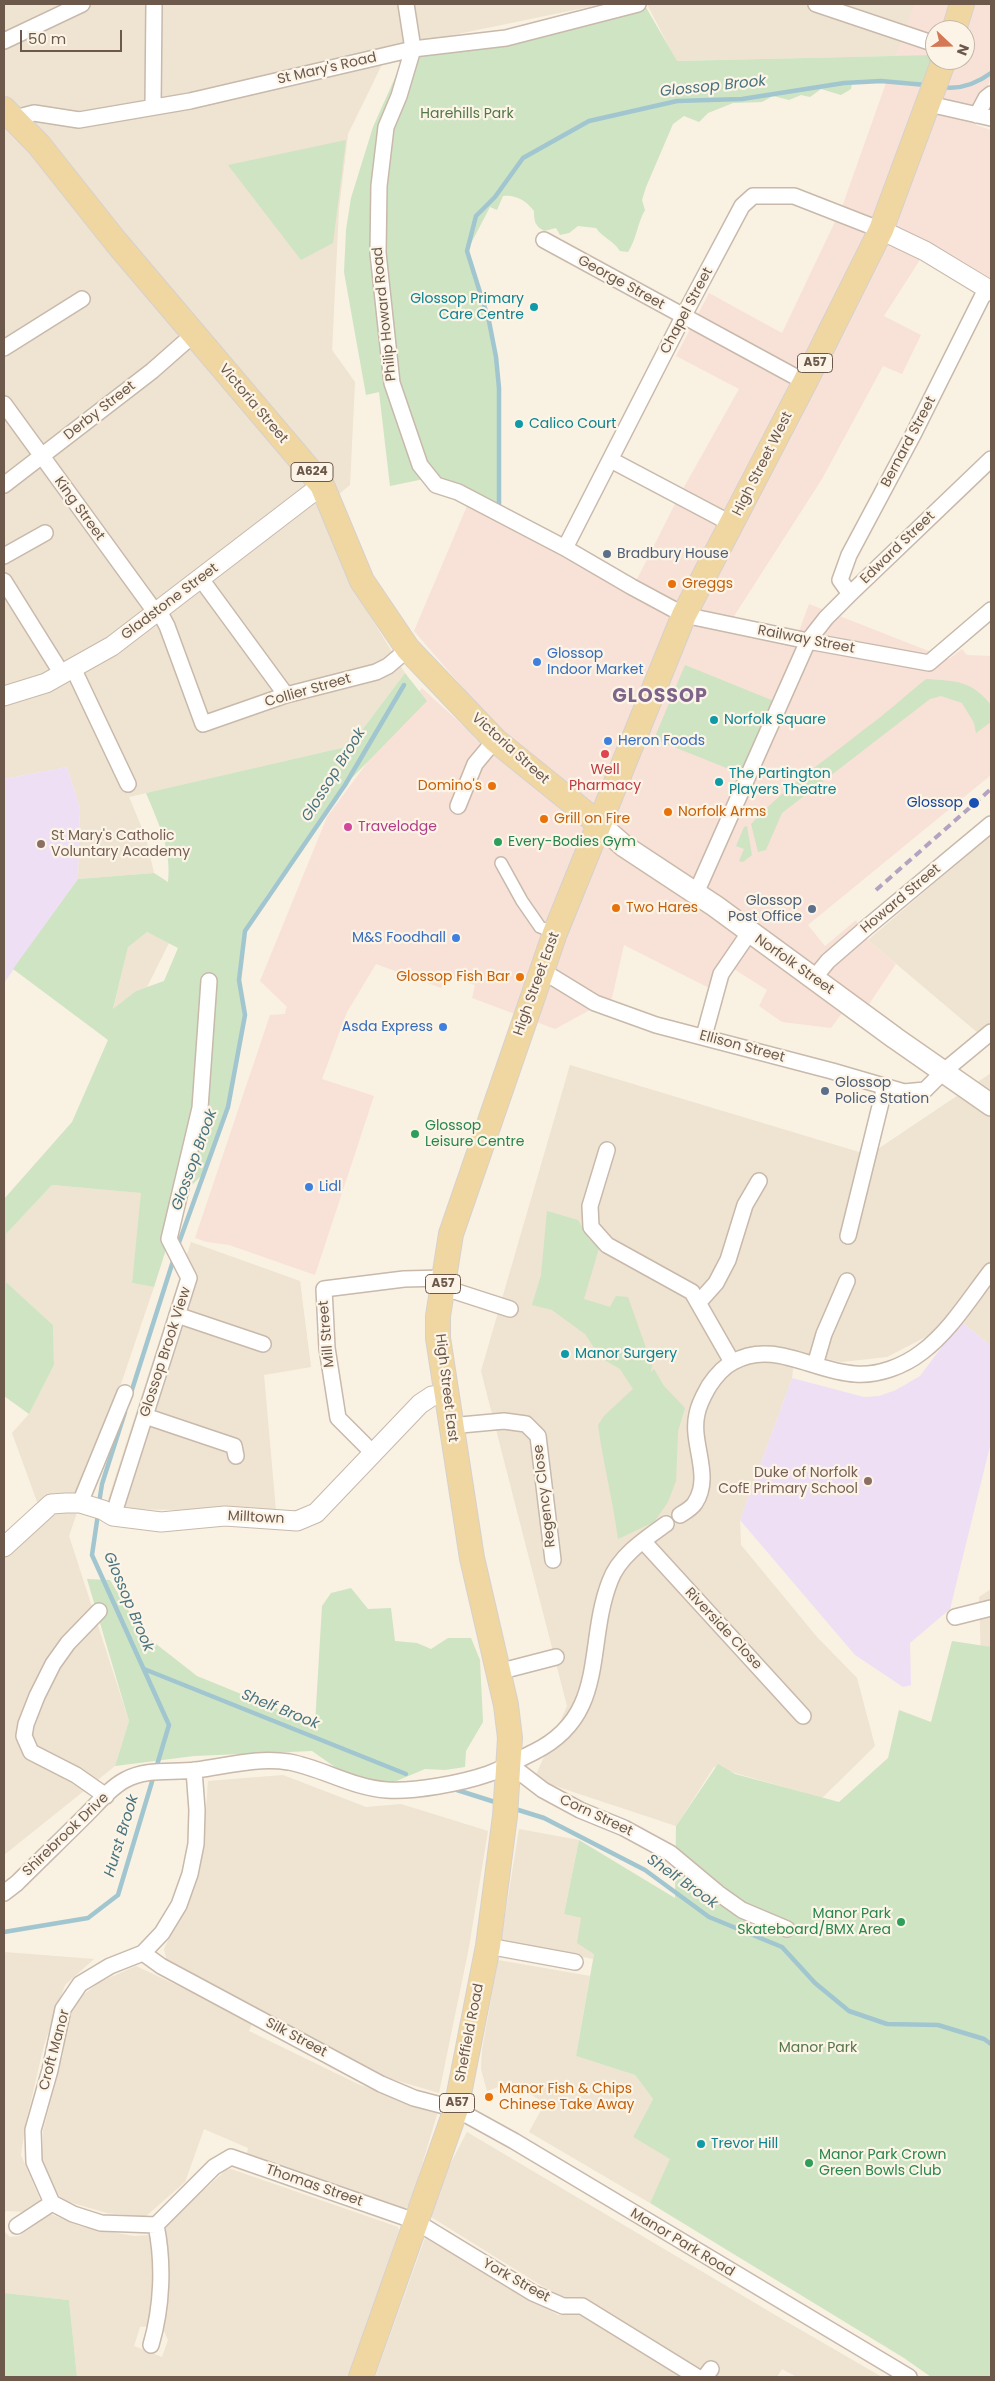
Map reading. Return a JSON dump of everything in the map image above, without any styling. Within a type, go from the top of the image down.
[{"type":"main road","points":[[957,20],[962,4]]},
{"type":"main road","name":"A57","points":[[929,104],[941,70]]},
{"type":"main road","name":"High Street West","points":[[599,824],[684,615],[805,382],[881,230],[929,104]]},
{"type":"main road","name":"Victoria Street","points":[[9,114],[322,484],[362,581],[408,649],[495,740],[599,824]]},
{"type":"main road","name":"Norfolk Street","points":[[599,824],[624,846],[696,893],[895,1038],[991,1105]]},
{"type":"main road","name":"High Street East","points":[[509,1764],[510,1738],[507,1713],[472,1558],[445,1395],[438,1338],[438,1316],[451,1234],[541,970],[599,824]]},
{"type":"main road","name":"Sheffield Road","points":[[361,2377],[456,2109],[488,1946],[506,1807],[509,1764]]},
{"type":"street","points":[[4,41],[82,4]]},
{"type":"street","points":[[153,106],[154,4]]},
{"type":"street","points":[[406,4],[414,48]]},
{"type":"street","name":"St Mary's Road","points":[[9,114],[34,114],[79,120],[190,101],[414,48],[506,38],[638,4]]},
{"type":"street","points":[[816,4],[925,41]]},
{"type":"street","name":"Philip Howard Road","points":[[414,48],[386,127],[378,196],[378,253],[392,383],[420,465],[436,485],[458,492],[565,548]]},
{"type":"street","points":[[929,104],[984,116],[986,98],[991,94]]},
{"type":"street","name":"Chapel Street","points":[[565,548],[682,317],[742,206],[753,196],[794,196],[881,230]]},
{"type":"street","points":[[881,230],[925,251],[990,290]]},
{"type":"street","name":"George Street","points":[[544,240],[682,317],[805,382]]},
{"type":"street","name":"Bernard Street","points":[[850,594],[840,580],[849,554],[914,433],[982,298],[990,290]]},
{"type":"street","points":[[4,348],[82,299]]},
{"type":"street","name":"Derby Street","points":[[4,485],[152,371],[194,334]]},
{"type":"street","name":"King Street","points":[[4,404],[41,457],[167,626],[204,724]]},
{"type":"street","name":"Edward Street","points":[[696,893],[808,642],[826,618],[991,458]]},
{"type":"street","points":[[610,460],[732,524]]},
{"type":"street","name":"Gladstone Street","points":[[4,696],[46,683],[112,646],[322,484]]},
{"type":"street","points":[[4,556],[45,533]]},
{"type":"street","name":"Railway Street","points":[[565,548],[632,588],[684,615],[808,642],[929,663],[991,610]]},
{"type":"street","points":[[201,579],[286,695]]},
{"type":"street","points":[[4,581],[68,671],[128,784]]},
{"type":"street","name":"Collier Street","points":[[204,724],[286,695],[376,672],[388,666],[408,649]]},
{"type":"street","points":[[458,806],[476,764],[495,740]]},
{"type":"street","name":"Howard Street","points":[[814,978],[828,961],[991,824]]},
{"type":"street","points":[[501,863],[522,902],[540,927],[555,933]]},
{"type":"street","points":[[704,1036],[722,974],[749,933]]},
{"type":"street","name":"Ellison Street","points":[[541,970],[595,1003],[656,1025],[704,1036],[904,1092],[925,1090],[944,1071],[991,1032]]},
{"type":"street","name":"Glossop Brook View","points":[[108,1513],[145,1416],[189,1278],[169,1240],[200,1108],[209,981]]},
{"type":"street","points":[[848,1236],[885,1086]]},
{"type":"street","points":[[607,1150],[590,1206],[591,1227],[608,1246],[692,1292],[732,1362]]},
{"type":"street","points":[[699,1302],[716,1282],[728,1260],[745,1204],[759,1181]]},
{"type":"street","points":[[680,1515],[695,1504],[700,1491],[702,1471],[697,1440],[696,1415],[702,1397],[716,1376],[732,1362],[750,1355],[766,1353],[786,1356],[815,1366],[855,1374],[878,1372],[902,1364],[922,1352],[940,1335],[991,1271]]},
{"type":"street","name":"Mill Street","points":[[374,1454],[338,1418],[327,1348],[324,1290],[404,1279],[443,1282]]},
{"type":"street","points":[[815,1366],[824,1334],[847,1281]]},
{"type":"street","points":[[443,1282],[510,1309]]},
{"type":"street","points":[[177,1315],[264,1344]]},
{"type":"street","points":[[82,1503],[125,1393]]},
{"type":"street","name":"Milltown","points":[[4,1547],[51,1504],[82,1503],[108,1513],[160,1522],[225,1516],[297,1521],[316,1513],[420,1404],[432,1396],[445,1395]]},
{"type":"street","points":[[145,1416],[234,1446],[236,1456]]},
{"type":"street","name":"Regency Close","points":[[450,1426],[504,1421],[526,1424],[538,1436],[553,1560]]},
{"type":"street","name":"Shirebrook Drive","points":[[4,1893],[17,1883],[123,1781],[150,1773],[194,1770],[248,1761],[289,1762],[370,1788],[389,1790],[465,1781],[490,1774],[537,1751],[559,1735],[576,1718],[588,1692],[610,1580],[621,1561],[666,1524]]},
{"type":"street","name":"Riverside Close","points":[[643,1541],[804,1716]]},
{"type":"street","points":[[955,1617],[991,1608]]},
{"type":"street","points":[[99,1611],[68,1643],[53,1664],[37,1696],[26,1724],[24,1736],[31,1752],[76,1775],[106,1796]]},
{"type":"street","points":[[498,1672],[556,1657]]},
{"type":"street","name":"Corn Street","points":[[509,1764],[543,1790],[580,1810],[624,1828],[670,1853],[718,1893],[742,1910],[786,1929]]},
{"type":"street","name":"Croft Manor","points":[[52,2203],[34,2162],[33,2130],[50,2070],[63,2009],[80,1984],[110,1966],[143,1953],[162,1933],[175,1912],[190,1874],[196,1844],[197,1810],[194,1770]]},
{"type":"street","points":[[488,1946],[574,1962]]},
{"type":"street","name":"Silk Street","points":[[143,1953],[161,1966],[381,2084],[414,2098],[456,2109]]},
{"type":"street","name":"Manor Park Road","points":[[456,2109],[514,2141],[909,2377]]},
{"type":"street","name":"Thomas Street","points":[[156,2225],[214,2167],[231,2157],[415,2221]]},
{"type":"street","points":[[17,2226],[52,2203],[73,2214],[101,2222],[156,2225],[161,2252],[157,2325],[151,2345]]},
{"type":"street","name":"York Street","points":[[415,2221],[533,2292],[563,2306],[582,2306],[697,2377]]},
{"type":"shaded area","points":[[4,4],[603,4],[390,48],[348,134],[339,209],[332,350],[355,382],[350,485],[323,507],[361,601],[405,673],[350,746],[129,797],[146,838],[154,873],[78,879],[80,808],[67,767],[4,779]]},
{"type":"shaded area","points":[[647,4],[954,4],[942,20],[925,20],[925,55],[676,61]]},
{"type":"shaded area","points":[[914,4],[991,4],[991,76],[976,125],[991,130],[991,291],[925,252],[884,316],[921,335],[902,374],[883,366],[822,479],[729,624],[796,639],[809,604],[949,659],[962,649],[967,655],[991,656],[991,775],[808,925],[825,946],[856,920],[868,940],[896,964],[861,1016],[848,1005],[831,1028],[782,1022],[759,1006],[767,990],[729,966],[717,992],[624,945],[612,998],[555,1029],[472,998],[475,985],[448,977],[441,988],[376,964],[347,1012],[322,1079],[374,1096],[315,1275],[229,1245],[195,1238],[270,1015],[285,1014],[287,1007],[260,981],[327,817],[422,688],[469,731],[477,741],[493,723],[414,631],[467,506],[630,593],[679,496],[739,389],[676,356],[709,293],[782,333],[842,207]]},
{"type":"shaded area","name":"St Mary's Catholic Voluntary Academy","points":[[67,767],[80,808],[78,879],[4,983],[4,779]]},
{"type":"shaded area","points":[[991,835],[991,1044],[868,940]]},
{"type":"shaded area","points":[[147,932],[169,943],[147,987],[136,991],[113,1010],[128,946]]},
{"type":"shaded area","points":[[570,1065],[869,1155],[991,1073],[991,1346],[961,1321],[945,1327],[887,1357],[841,1362],[795,1352],[792,1378],[740,1520],[741,1545],[817,1637],[857,1678],[875,1746],[822,1798],[714,1767],[676,1826],[534,1779],[567,1706],[481,1371]]},
{"type":"shaded area","points":[[52,1185],[142,1193],[132,1283],[154,1287],[69,1536],[129,1721],[115,1766],[4,1855],[4,1540],[39,1507],[12,1433],[29,1414],[54,1365],[53,1325],[6,1282],[6,1234]]},
{"type":"shaded area","points":[[191,1242],[300,1281],[311,1367],[264,1375],[276,1511],[105,1509]]},
{"type":"shaded area","name":"Duke of Norfolk CofE Primary School","points":[[961,1321],[991,1346],[991,1442],[950,1609],[910,1643],[911,1685],[903,1687],[855,1655],[740,1520],[792,1378],[864,1397],[879,1396],[896,1390],[920,1376]]},
{"type":"shaded area","points":[[991,1589],[991,1687],[982,1688],[979,1597]]},
{"type":"shaded area","points":[[283,1775],[366,1807],[401,1804],[488,1831],[469,1947],[439,2093],[388,2078],[167,1962],[164,1949],[194,1884],[203,1853],[208,1781]]},
{"type":"shaded area","points":[[519,1829],[579,1840],[564,1914],[581,1918],[594,1954],[593,1959],[501,1941]]},
{"type":"shaded area","points":[[4,1952],[94,1959],[65,1985],[44,2045],[26,2122],[21,2155],[41,2202],[29,2212],[6,2211],[4,2215]]},
{"type":"shaded area","points":[[498,1960],[590,1976],[576,2056],[635,2075],[653,2099],[633,2137],[671,2159],[650,2203],[529,2132],[545,2103],[518,2087],[513,2096],[504,2085],[487,2091],[481,2069],[482,2050]]},
{"type":"shaded area","points":[[136,1966],[253,2021],[249,2031],[360,2085],[438,2111],[410,2205],[404,2209],[247,2154],[248,2148],[204,2129],[185,2182],[145,2217],[107,2213],[62,2200],[50,2181],[42,2159],[43,2131],[63,2055],[67,2020],[75,2001],[100,1982]]},
{"type":"shaded area","points":[[467,2132],[882,2377],[797,2377],[782,2369],[777,2377],[714,2377],[717,2372],[701,2371],[560,2297],[431,2217],[446,2172]]},
{"type":"shaded area","points":[[231,2169],[398,2227],[399,2230],[350,2377],[77,2377],[69,2300],[4,2293],[4,2231],[10,2237],[19,2236],[32,2227],[43,2215],[49,2213],[79,2226],[134,2236],[151,2235],[154,2248],[151,2326],[140,2327],[134,2346],[162,2357],[168,2340],[163,2329],[166,2224],[226,2170]]},
{"type":"shaded area","points":[[425,2238],[558,2315],[582,2315],[681,2377],[375,2377]]},
{"type":"green space","name":"Harehills Park","points":[[644,4],[677,61],[925,55],[925,70],[931,70],[927,85],[881,81],[852,83],[851,89],[841,95],[821,89],[810,97],[801,95],[789,100],[773,96],[762,102],[733,103],[708,113],[699,122],[684,116],[673,124],[646,187],[642,200],[645,210],[628,252],[620,251],[596,228],[578,226],[569,233],[560,235],[556,228],[544,231],[536,223],[534,211],[531,207],[516,197],[503,196],[497,210],[490,207],[467,251],[489,321],[496,357],[499,389],[499,514],[436,485],[392,383],[377,223],[399,96],[413,49]]},
{"type":"green space","points":[[398,71],[380,127],[372,184],[370,255],[387,387],[424,479],[390,486],[379,392],[366,395],[344,272],[346,230],[351,198],[373,127]]},
{"type":"green space","points":[[346,140],[333,243],[301,260],[228,165]]},
{"type":"green space","name":"Norfolk Square","points":[[685,665],[774,701],[744,775],[654,739]]},
{"type":"green space","points":[[405,673],[427,701],[345,785],[266,896],[245,931],[239,980],[245,1015],[228,1107],[202,1175],[184,1193],[154,1287],[132,1283],[141,1193],[52,1185],[6,1234],[6,1282],[53,1325],[54,1365],[29,1414],[4,1396],[4,1199],[72,1122],[108,1040],[13,969],[78,879],[154,873],[168,882],[169,870],[166,847],[146,793],[350,746]],"holes":[[[147,932],[178,948],[164,981],[136,991],[113,1009],[128,947]]]},
{"type":"green space","points":[[926,679],[962,683],[970,686],[991,705],[991,722],[976,733],[974,723],[962,703],[941,696],[930,699],[782,813],[766,850],[758,852],[751,824],[792,786]]},
{"type":"green space","points":[[747,826],[752,855],[743,862],[739,861],[744,849],[736,846],[744,827]]},
{"type":"green space","points":[[547,1211],[578,1220],[589,1239],[599,1248],[584,1299],[610,1307],[616,1296],[628,1297],[652,1365],[651,1372],[654,1369],[664,1386],[685,1408],[678,1431],[676,1481],[668,1502],[654,1522],[618,1539],[598,1425],[604,1416],[633,1389],[620,1369],[601,1358],[585,1334],[552,1310],[532,1305],[541,1275]]},
{"type":"green space","points":[[87,1579],[110,1580],[142,1633],[197,1676],[315,1724],[322,1606],[331,1593],[351,1588],[368,1609],[391,1608],[395,1641],[417,1643],[431,1649],[448,1638],[471,1638],[480,1660],[483,1722],[466,1751],[465,1767],[445,1770],[425,1769],[394,1782],[361,1781],[335,1767],[312,1751],[194,1756],[115,1766],[129,1721]]},
{"type":"green space","name":"Manor Park","points":[[952,1641],[991,1647],[991,2377],[931,2377],[904,2358],[650,2203],[670,2159],[633,2137],[653,2099],[635,2075],[576,2056],[594,1954],[577,1943],[581,1918],[564,1914],[579,1840],[675,1898],[676,1826],[718,1764],[735,1774],[839,1802],[888,1758],[899,1710],[931,1722]]},
{"type":"green space","points":[[4,2293],[69,2300],[77,2377],[4,2377]]},
{"type":"waterway","name":"Glossop Brook","points":[[942,87],[956,88],[968,85],[991,73]]},
{"type":"waterway","name":"Glossop Brook","points":[[499,511],[499,388],[496,357],[489,321],[467,251],[476,216],[495,197],[523,158],[589,121],[677,101],[742,99],[844,83],[881,81],[926,85]]},
{"type":"waterway","name":"Glossop Brook","points":[[177,1248],[228,1107],[245,1015],[239,980],[245,931],[345,785],[404,685]]},
{"type":"waterway","name":"Glossop Brook","points":[[130,1396],[174,1258]]},
{"type":"waterway","name":"Glossop Brook","points":[[99,1503],[102,1484],[125,1412]]},
{"type":"waterway","name":"Hurst Brook","points":[[4,1932],[88,1918],[118,1895],[169,1725],[92,1555],[98,1514]]},
{"type":"waterway","name":"Shelf Brook","points":[[144,1669],[406,1774]]},
{"type":"waterway","name":"Shelf Brook","points":[[457,1790],[498,1803]]},
{"type":"waterway","name":"Shelf Brook","points":[[512,1808],[544,1818],[645,1870],[709,1917],[782,1947],[815,1983],[849,2011],[887,2024],[938,2025],[984,2039],[991,2044]]},
{"type":"railway","points":[[876,890],[991,789]]},
{"type":"place","name":"Glossop Primary Care Centre","points":[[534,307]]},
{"type":"place","name":"Calico Court","points":[[519,424]]},
{"type":"place","name":"Bradbury House","points":[[607,554]]},
{"type":"place","name":"Greggs","points":[[672,584]]},
{"type":"place","name":"Glossop Indoor Market","points":[[537,662]]},
{"type":"place","name":"Norfolk Square","points":[[714,720]]},
{"type":"place","name":"Heron Foods","points":[[608,741]]},
{"type":"place","name":"Well Pharmacy","points":[[605,754]]},
{"type":"place","name":"The Partington Players Theatre","points":[[719,782]]},
{"type":"place","name":"Domino's","points":[[492,786]]},
{"type":"place","name":"Glossop","points":[[974,803]]},
{"type":"place","name":"Norfolk Arms","points":[[668,812]]},
{"type":"place","name":"Grill on Fire","points":[[544,819]]},
{"type":"place","name":"Travelodge","points":[[348,827]]},
{"type":"place","name":"Every-Bodies Gym","points":[[498,842]]},
{"type":"place","name":"St Mary's Catholic Voluntary Academy","points":[[41,844]]},
{"type":"place","name":"Two Hares","points":[[616,908]]},
{"type":"place","name":"Glossop Post Office","points":[[812,909]]},
{"type":"place","name":"M&S Foodhall","points":[[456,938]]},
{"type":"place","name":"Glossop Fish Bar","points":[[520,977]]},
{"type":"place","name":"Asda Express","points":[[443,1027]]},
{"type":"place","name":"Glossop Police Station","points":[[825,1091]]},
{"type":"place","name":"Glossop Leisure Centre","points":[[415,1134]]},
{"type":"place","name":"Lidl","points":[[309,1187]]},
{"type":"place","name":"Manor Surgery","points":[[565,1354]]},
{"type":"place","name":"Duke of Norfolk CofE Primary School","points":[[868,1481]]},
{"type":"place","name":"Manor Park Skateboard/BMX Area","points":[[901,1922]]},
{"type":"place","name":"Manor Fish & Chips Chinese Take Away","points":[[489,2097]]},
{"type":"place","name":"Trevor Hill","points":[[701,2144]]},
{"type":"place","name":"Manor Park Crown Green Bowls Club","points":[[809,2163]]},
{"type":"district","name":"GLOSSOP","points":[[660,697]]}]
